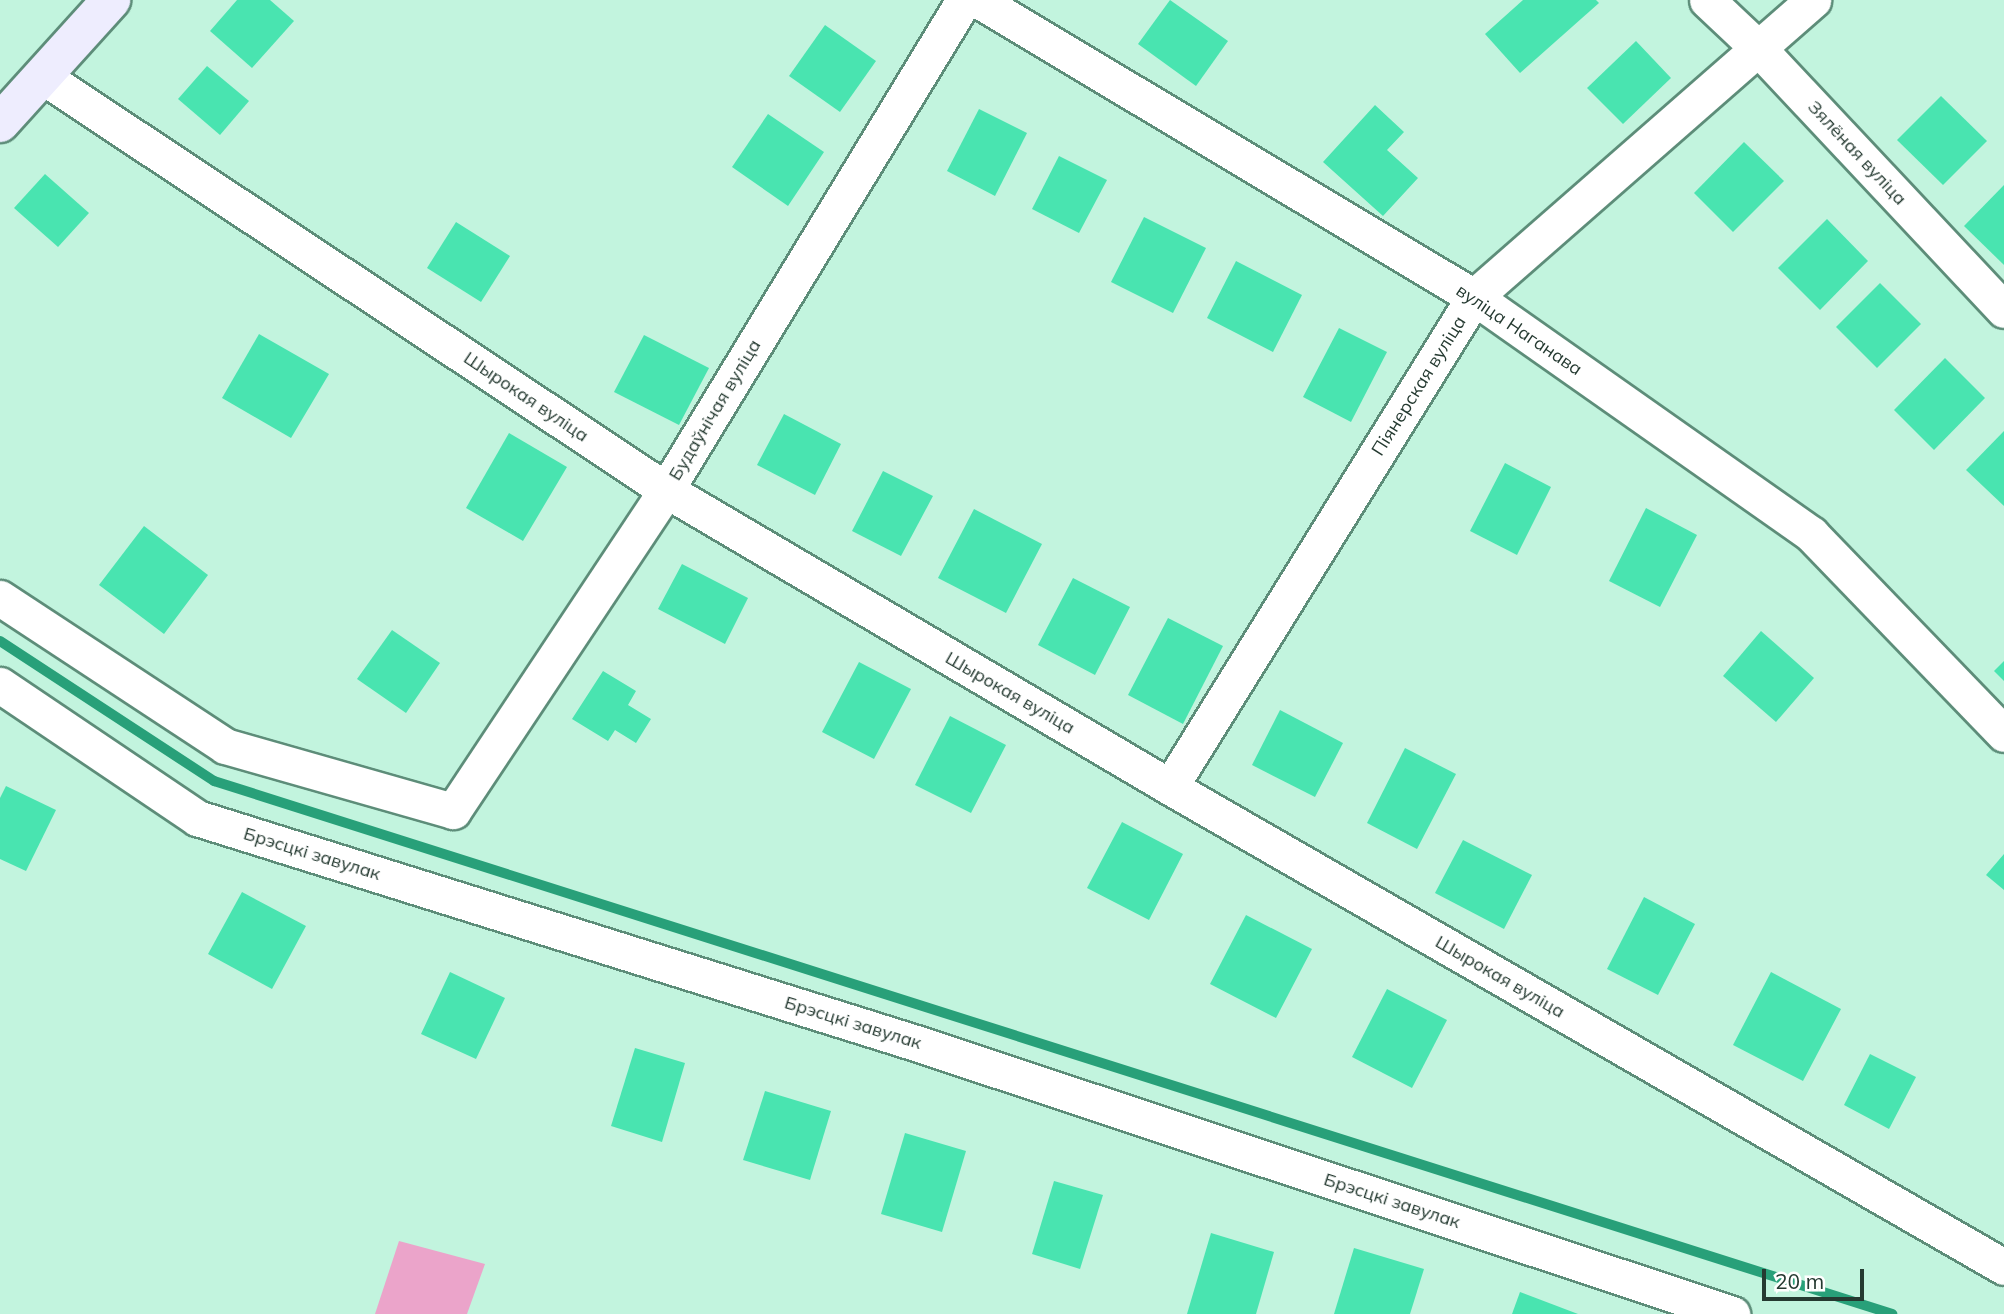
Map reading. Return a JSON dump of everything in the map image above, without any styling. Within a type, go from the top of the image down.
[{"type":"street","points":[[0,123],[111,0]]},
{"type":"street","name":"Будаўнічая вуліца","points":[[0,598],[225,746],[453,811],[666,490],[964,0]]},
{"type":"street","name":"вуліца Наганава","points":[[978,0],[1475,298],[1811,534],[2004,734]]},
{"type":"street","name":"Зялёная вуліца","points":[[1707,0],[1759,49],[2004,310]]},
{"type":"street","name":"Піянерская вуліца","points":[[1170,787],[1475,298],[1813,0]]},
{"type":"street","name":"Шырокая вуліца","points":[[42,76],[666,490],[1170,787],[2004,1267]]},
{"type":"street","name":"Брэсцкі завулак","points":[[0,685],[197,818],[919,1044],[1732,1314]]},
{"type":"shaded area","points":[[399,1241],[485,1264],[467,1314],[375,1314]]},
{"type":"building","points":[[237,0],[270,0],[294,21],[252,68],[210,31]]},
{"type":"building","points":[[1170,0],[1228,41],[1196,86],[1138,44]]},
{"type":"building","points":[[1523,0],[1596,0],[1599,3],[1520,73],[1485,34]]},
{"type":"building","points":[[825,25],[876,61],[840,112],[789,76]]},
{"type":"building","points":[[1636,41],[1671,78],[1623,124],[1587,88]]},
{"type":"building","points":[[207,66],[249,101],[220,135],[178,99]]},
{"type":"building","points":[[1941,96],[1987,141],[1943,185],[1897,140]]},
{"type":"building","points":[[1375,105],[1404,132],[1387,150],[1418,178],[1383,216],[1323,162]]},
{"type":"building","points":[[979,109],[1027,133],[995,196],[947,171]]},
{"type":"building","points":[[768,114],[824,152],[788,206],[732,167]]},
{"type":"building","points":[[1744,142],[1784,181],[1733,232],[1694,193]]},
{"type":"building","points":[[1059,156],[1107,180],[1079,233],[1032,209]]},
{"type":"building","points":[[45,174],[89,213],[58,247],[14,208]]},
{"type":"building","points":[[2004,185],[2004,265],[1964,226]]},
{"type":"building","points":[[1144,217],[1206,248],[1173,313],[1111,282]]},
{"type":"building","points":[[1827,219],[1868,261],[1820,310],[1778,268]]},
{"type":"building","points":[[456,222],[510,256],[481,302],[427,268]]},
{"type":"building","points":[[1236,261],[1302,295],[1273,352],[1207,318]]},
{"type":"building","points":[[1880,283],[1921,324],[1877,368],[1836,327]]},
{"type":"building","points":[[1339,328],[1387,352],[1351,422],[1303,397]]},
{"type":"building","points":[[259,334],[329,374],[291,438],[222,398]]},
{"type":"building","points":[[644,335],[709,368],[679,425],[614,392]]},
{"type":"building","points":[[1945,358],[1985,398],[1934,450],[1894,410]]},
{"type":"building","points":[[784,414],[841,444],[815,495],[757,465]]},
{"type":"building","points":[[2004,431],[2004,506],[1966,470]]},
{"type":"building","points":[[509,433],[567,467],[523,541],[466,508]]},
{"type":"building","points":[[1505,463],[1551,487],[1517,555],[1470,531]]},
{"type":"building","points":[[883,471],[933,496],[901,556],[852,531]]},
{"type":"building","points":[[1646,508],[1697,535],[1660,607],[1609,581]]},
{"type":"building","points":[[974,509],[1042,544],[1006,613],[938,578]]},
{"type":"building","points":[[144,526],[208,575],[164,634],[99,585]]},
{"type":"building","points":[[682,564],[748,598],[725,644],[658,609]]},
{"type":"building","points":[[1073,578],[1130,607],[1095,675],[1038,645]]},
{"type":"building","points":[[1168,618],[1223,646],[1183,724],[1128,695]]},
{"type":"building","points":[[392,630],[440,663],[406,713],[357,679]]},
{"type":"building","points":[[1761,631],[1814,678],[1776,722],[1723,676]]},
{"type":"building","points":[[2004,661],[2004,681],[1994,671]]},
{"type":"building","points":[[859,662],[911,689],[874,759],[822,732]]},
{"type":"building","points":[[603,671],[636,691],[628,705],[651,719],[636,743],[615,730],[608,741],[572,719]]},
{"type":"building","points":[[1280,710],[1343,743],[1315,797],[1252,765]]},
{"type":"building","points":[[950,716],[1006,745],[971,813],[915,785]]},
{"type":"building","points":[[1405,748],[1456,774],[1417,849],[1367,823]]},
{"type":"building","points":[[6,786],[56,810],[26,871],[0,859],[0,798]]},
{"type":"building","points":[[1122,822],[1183,854],[1149,920],[1087,888]]},
{"type":"building","points":[[1463,840],[1532,875],[1504,929],[1435,893]]},
{"type":"building","points":[[2004,854],[2004,890],[1986,875]]},
{"type":"building","points":[[242,892],[306,926],[272,989],[208,954]]},
{"type":"building","points":[[1644,897],[1695,924],[1658,995],[1607,969]]},
{"type":"building","points":[[1246,915],[1312,949],[1276,1018],[1210,984]]},
{"type":"building","points":[[450,972],[505,998],[476,1059],[421,1034]]},
{"type":"building","points":[[1771,972],[1841,1009],[1803,1081],[1733,1045]]},
{"type":"building","points":[[1387,989],[1447,1020],[1412,1088],[1352,1057]]},
{"type":"building","points":[[635,1048],[685,1063],[662,1142],[611,1126]]},
{"type":"building","points":[[1870,1054],[1916,1077],[1889,1129],[1844,1105]]},
{"type":"building","points":[[765,1091],[831,1111],[810,1180],[743,1160]]},
{"type":"building","points":[[905,1133],[966,1151],[942,1232],[881,1214]]},
{"type":"building","points":[[1054,1181],[1103,1195],[1080,1269],[1032,1254]]},
{"type":"building","points":[[1211,1233],[1274,1252],[1256,1314],[1187,1314]]},
{"type":"building","points":[[1354,1248],[1424,1269],[1410,1314],[1334,1314]]},
{"type":"building","points":[[1520,1292],[1578,1314],[1512,1314]]},
{"type":"waterway","points":[[0,641],[214,781],[1892,1314]]}]
